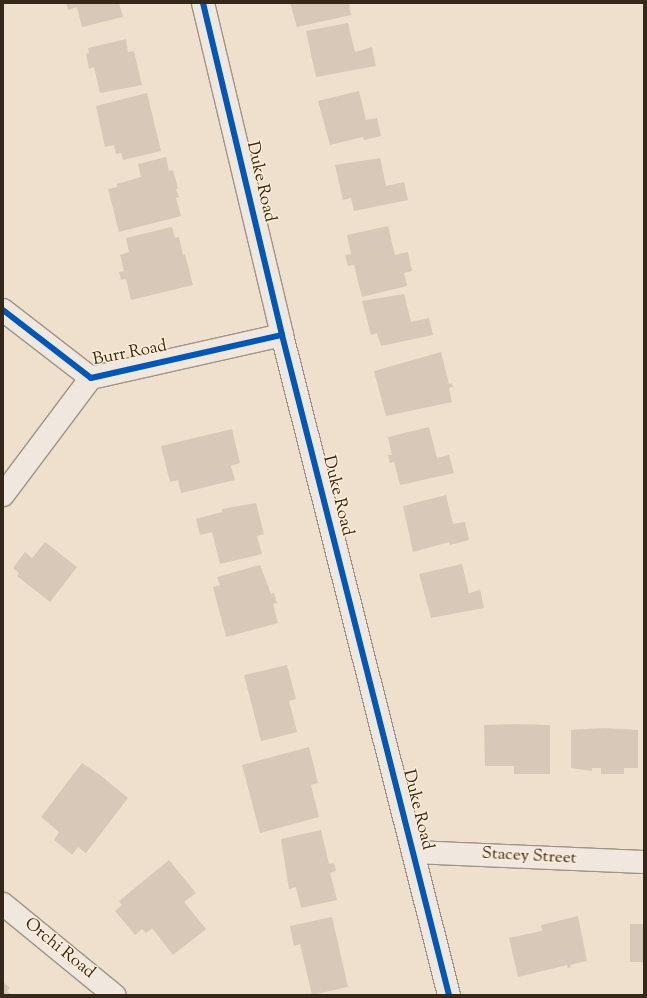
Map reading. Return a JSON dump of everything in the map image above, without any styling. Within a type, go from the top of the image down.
[{"type":"street","name":"Duke Road","points":[[203,3],[282,335],[449,995]]},
{"type":"street","name":"Burr Road","points":[[3,310],[91,378],[282,335]]},
{"type":"street","points":[[3,495],[91,378]]},
{"type":"street","name":"Stacey Street","points":[[413,852],[644,862]]},
{"type":"street","name":"Orchi Road","points":[[3,904],[114,995]]},
{"type":"building","points":[[66,3],[119,3],[123,17],[82,27],[77,7],[68,10]]},
{"type":"building","points":[[290,3],[349,3],[351,15],[297,27]]},
{"type":"building","points":[[348,23],[355,52],[372,47],[376,66],[316,77],[306,31]]},
{"type":"building","points":[[126,39],[128,52],[134,51],[142,85],[100,93],[94,67],[89,69],[86,54],[89,53],[88,48]]},
{"type":"building","points":[[359,91],[366,120],[377,118],[381,136],[364,140],[363,137],[330,145],[318,101]]},
{"type":"building","points":[[147,93],[161,151],[123,160],[121,153],[116,154],[114,145],[105,147],[96,106]]},
{"type":"building","points":[[166,157],[169,171],[173,170],[178,188],[176,189],[179,197],[176,198],[181,216],[119,232],[108,189],[117,187],[117,184],[141,177],[138,164]]},
{"type":"building","points":[[380,158],[386,186],[404,182],[408,200],[354,211],[351,198],[343,200],[335,165]]},
{"type":"building","points":[[388,226],[395,255],[408,252],[412,271],[404,273],[407,286],[362,297],[354,265],[348,266],[345,255],[351,254],[347,235]]},
{"type":"building","points":[[172,227],[175,238],[179,237],[193,285],[131,300],[126,279],[121,280],[119,272],[124,271],[120,255],[129,252],[126,238]]},
{"type":"building","points":[[404,294],[411,322],[429,318],[433,335],[381,346],[377,333],[371,335],[362,301]]},
{"type":"building","points":[[441,352],[449,384],[452,383],[453,387],[449,388],[452,402],[386,416],[374,371]]},
{"type":"building","points":[[429,427],[437,458],[449,455],[454,473],[400,485],[394,462],[390,463],[388,455],[392,455],[388,437]]},
{"type":"building","points":[[232,429],[240,463],[231,466],[235,480],[181,493],[178,480],[170,482],[161,446]]},
{"type":"building","points":[[446,495],[453,524],[465,522],[469,540],[450,545],[449,542],[413,552],[403,506]]},
{"type":"building","points":[[256,503],[264,534],[257,536],[262,554],[220,564],[212,532],[200,535],[196,519],[222,512],[222,509]]},
{"type":"building","points":[[45,542],[77,567],[50,602],[17,576],[19,573],[13,568],[25,552],[32,558]]},
{"type":"building","points":[[462,564],[469,593],[480,590],[484,608],[431,618],[419,574]]},
{"type":"building","points":[[260,565],[271,594],[274,593],[277,603],[273,604],[278,623],[226,637],[213,587],[220,585],[217,577]]},
{"type":"building","points":[[287,665],[296,699],[289,701],[297,732],[261,741],[244,675]]},
{"type":"building","points":[[484,725],[550,725],[550,774],[514,774],[514,766],[485,766]]},
{"type":"building","points":[[603,728],[638,730],[638,768],[624,768],[624,774],[601,774],[601,768],[592,768],[592,771],[571,768],[571,730]]},
{"type":"building","points":[[309,747],[318,783],[311,785],[319,817],[260,833],[242,765]]},
{"type":"building","points":[[82,763],[100,775],[128,798],[86,853],[78,847],[72,855],[54,840],[59,832],[41,817]]},
{"type":"building","points":[[321,830],[329,864],[334,863],[336,871],[330,873],[337,900],[301,908],[296,887],[289,889],[281,839]]},
{"type":"building","points":[[169,860],[196,893],[184,902],[206,929],[173,955],[152,928],[146,933],[142,929],[135,935],[115,911],[122,905],[119,901]]},
{"type":"building","points":[[578,916],[587,961],[570,965],[571,967],[568,968],[567,965],[518,977],[509,938],[542,931],[541,925]]},
{"type":"building","points":[[332,917],[348,987],[312,995],[300,944],[294,946],[290,926]]},
{"type":"building","points":[[630,924],[644,924],[644,962],[630,962]]},
{"type":"building","points":[[3,982],[10,988],[7,991],[12,995],[3,995]]},
{"type":"cycle path","points":[[203,3],[282,335],[449,995]]},
{"type":"cycle path","points":[[3,310],[91,378],[282,335]]}]
